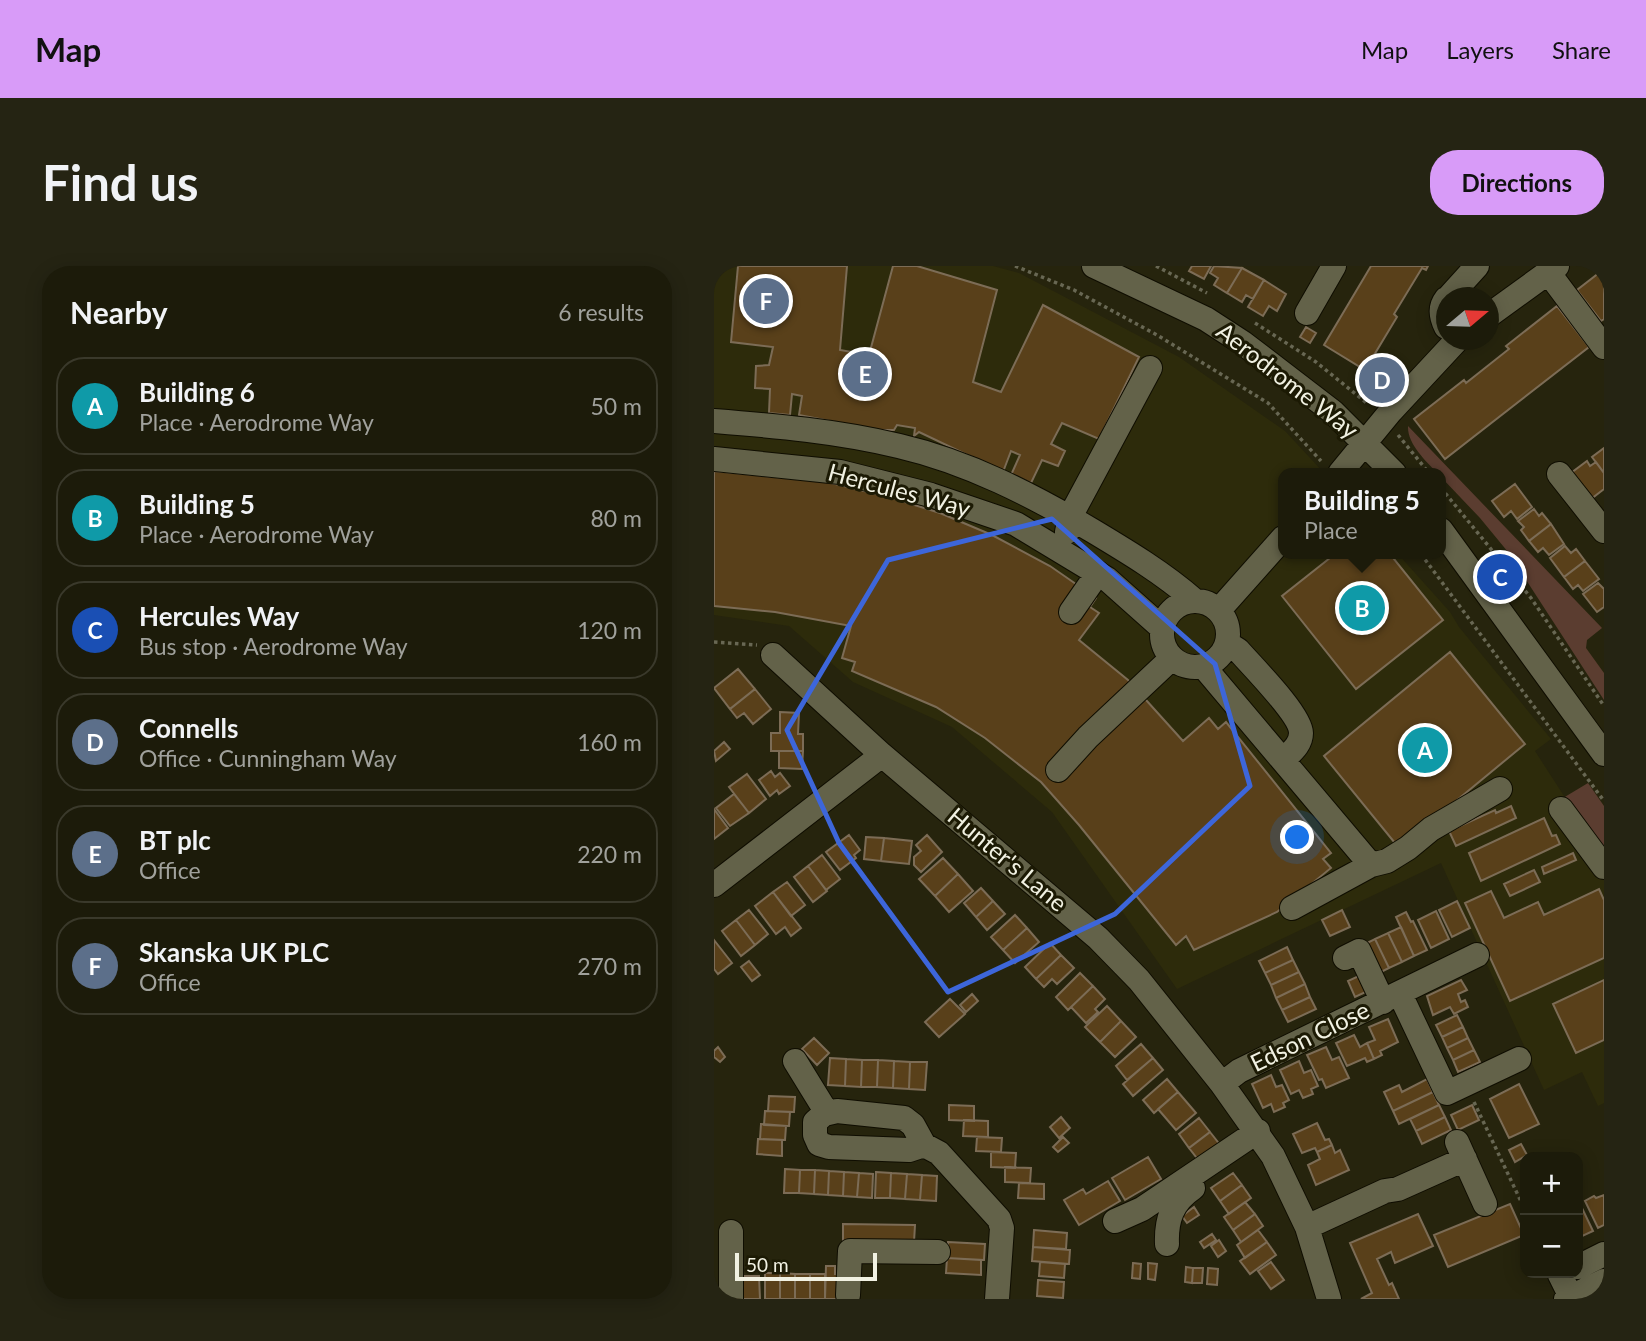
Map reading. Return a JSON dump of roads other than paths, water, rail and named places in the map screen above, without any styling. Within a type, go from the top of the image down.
[{"type":"street","name":"Aerodrome Way","points":[[1094,266],[1206,319],[1243,343],[1333,412],[1389,468]]},
{"type":"street","points":[[1307,313],[1334,266]]},
{"type":"street","points":[[1457,287],[1477,266]]},
{"type":"street","points":[[1499,309],[1552,269],[1604,347]]},
{"type":"street","points":[[1332,468],[1367,444],[1442,350]]},
{"type":"street","points":[[1074,558],[1065,541],[1070,517],[1150,368]]},
{"type":"street","name":"Hercules Way","points":[[714,421],[808,428],[901,446],[1008,484],[1070,517],[1162,574],[1194,600],[1219,610]]},
{"type":"street","name":"Hercules Way","points":[[714,459],[820,469],[889,483],[1016,524],[1098,573],[1162,628]]},
{"type":"street","points":[[1559,474],[1603,527]]},
{"type":"street","points":[[1446,537],[1604,754]]},
{"type":"street","points":[[1194,600],[1174,608],[1166,617],[1162,628],[1162,643],[1172,658],[1181,665],[1204,667],[1223,653],[1227,643],[1228,630],[1219,610],[1278,544]]},
{"type":"street","points":[[1072,612],[1098,573]]},
{"type":"street","points":[[1227,643],[1238,650],[1297,719],[1301,735],[1299,742],[1283,760]]},
{"type":"street","name":"Hunter's Lane","points":[[773,655],[882,755],[1098,937],[1147,990],[1262,1138],[1289,1185],[1307,1227],[1329,1299]]},
{"type":"street","points":[[1058,770],[1088,737],[1122,708],[1172,658]]},
{"type":"street","points":[[1204,667],[1371,865]]},
{"type":"street","points":[[714,885],[882,755]]},
{"type":"street","points":[[1292,908],[1371,865],[1387,861],[1431,829],[1500,789]]},
{"type":"street","points":[[1561,809],[1604,867]]},
{"type":"street","points":[[1345,958],[1359,951],[1391,998]]},
{"type":"street","name":"Edson Close","points":[[1222,1084],[1239,1071],[1477,955]]},
{"type":"street","name":"Edson Close","points":[[1391,998],[1447,1093],[1519,1059]]},
{"type":"street","points":[[795,1061],[827,1113]]},
{"type":"street","points":[[925,1145],[909,1150],[829,1147],[819,1144],[815,1135],[815,1122],[827,1113],[837,1111],[904,1118],[913,1125],[925,1145],[940,1153],[999,1219],[1002,1228],[997,1299]]},
{"type":"street","points":[[1115,1221],[1142,1209],[1262,1138]]},
{"type":"street","points":[[1167,1244],[1167,1228],[1175,1205],[1189,1191],[1262,1138]]},
{"type":"street","points":[[1307,1227],[1385,1191],[1398,1189],[1461,1150],[1485,1204]]},
{"type":"street","points":[[731,1231],[732,1299]]},
{"type":"street","points":[[848,1295],[850,1251],[938,1252]]},
{"type":"street","points":[[1583,1264],[1604,1254]]},
{"type":"street","points":[[1561,1278],[1569,1298],[1604,1280]]},
{"type":"place","name":"Skanska UK PLC","points":[[766,301]]},
{"type":"place","name":"BT plc","points":[[865,374]]},
{"type":"place","name":"Connells","points":[[1382,380]]},
{"type":"place","name":"Hercules Way","points":[[1500,577]]},
{"type":"place","name":"Building 5","points":[[1362,608]]},
{"type":"place","name":"Building 6","points":[[1425,750]]}]
